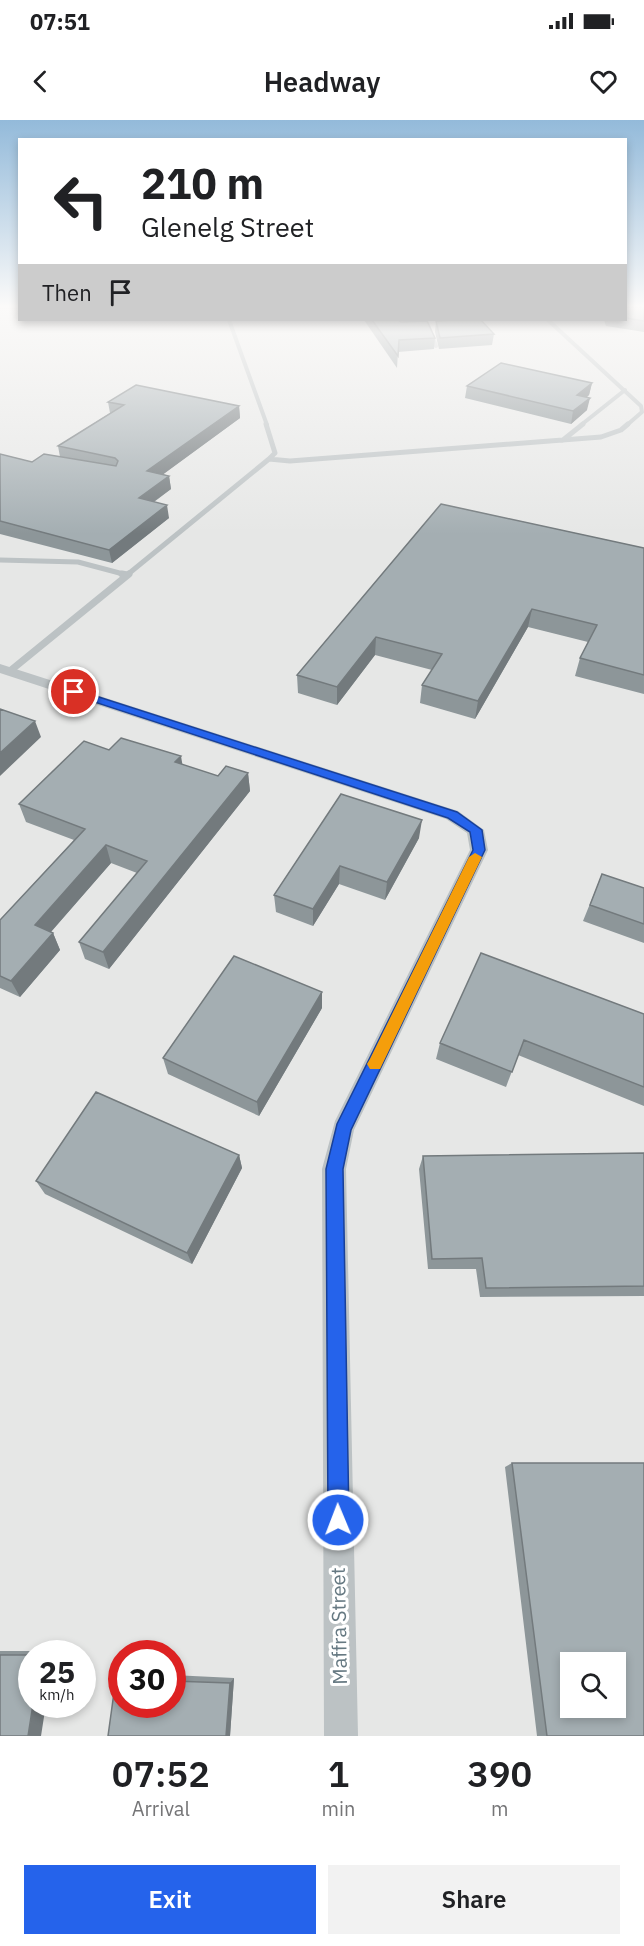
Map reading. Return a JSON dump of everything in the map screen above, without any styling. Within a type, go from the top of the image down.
[{"type":"street","name":"Maffra Street","points":[[5,670],[452,815],[476,830],[479,850],[343,1129],[334,1169],[341,1736]]},
{"type":"lane","points":[[5,670],[127,575],[275,453],[251,382]]},
{"type":"lane","points":[[269,459],[290,461],[616,434],[642,412],[637,402],[617,382]]},
{"type":"lane","points":[[563,440],[625,390]]},
{"type":"lane","points":[[0,560],[78,562],[127,575]]},
{"type":"shaded area","points":[[0,382],[644,382],[644,1736],[0,1736]]},
{"type":"building","points":[[472,382],[592,383],[577,395],[590,398],[573,411],[467,386]]},
{"type":"building","points":[[136,385],[239,406],[147,471],[169,476],[139,498],[167,505],[109,550],[0,521],[0,454],[32,462],[44,454],[116,466],[118,461],[115,458],[58,446],[124,405],[108,402]]},
{"type":"building","points":[[441,504],[644,548],[644,675],[580,658],[597,625],[532,609],[478,701],[422,685],[442,654],[376,637],[337,687],[297,675]]},
{"type":"building","points":[[0,709],[35,721],[0,753]]},
{"type":"building","points":[[121,738],[181,756],[175,762],[218,776],[226,766],[248,773],[103,952],[79,942],[147,861],[106,845],[35,925],[53,933],[11,981],[0,976],[0,920],[85,829],[19,804],[84,741],[109,750]]},
{"type":"building","points":[[341,794],[422,820],[387,882],[340,866],[313,909],[274,895]]},
{"type":"building","points":[[602,874],[644,888],[644,924],[590,905]]},
{"type":"building","points":[[481,953],[644,1014],[644,1087],[524,1040],[512,1072],[440,1043]]},
{"type":"building","points":[[234,956],[322,992],[257,1102],[163,1058]]},
{"type":"building","points":[[96,1092],[239,1155],[187,1253],[36,1181]]},
{"type":"building","points":[[644,1153],[644,1286],[486,1288],[482,1258],[432,1259],[423,1156]]},
{"type":"building","points":[[512,1463],[644,1463],[644,1736],[547,1736]]},
{"type":"building","points":[[0,1655],[18,1655],[18,1718],[31,1718],[28,1736],[0,1736]]},
{"type":"building","points":[[186,1681],[230,1683],[226,1736],[108,1736],[110,1718],[186,1718]]},
{"type":"slow traffic","points":[[375,1064],[475,857]]},
{"type":"route","points":[[74,692],[452,815],[476,830],[479,850],[343,1129],[337,1150],[334,1169],[338,1520]]}]
